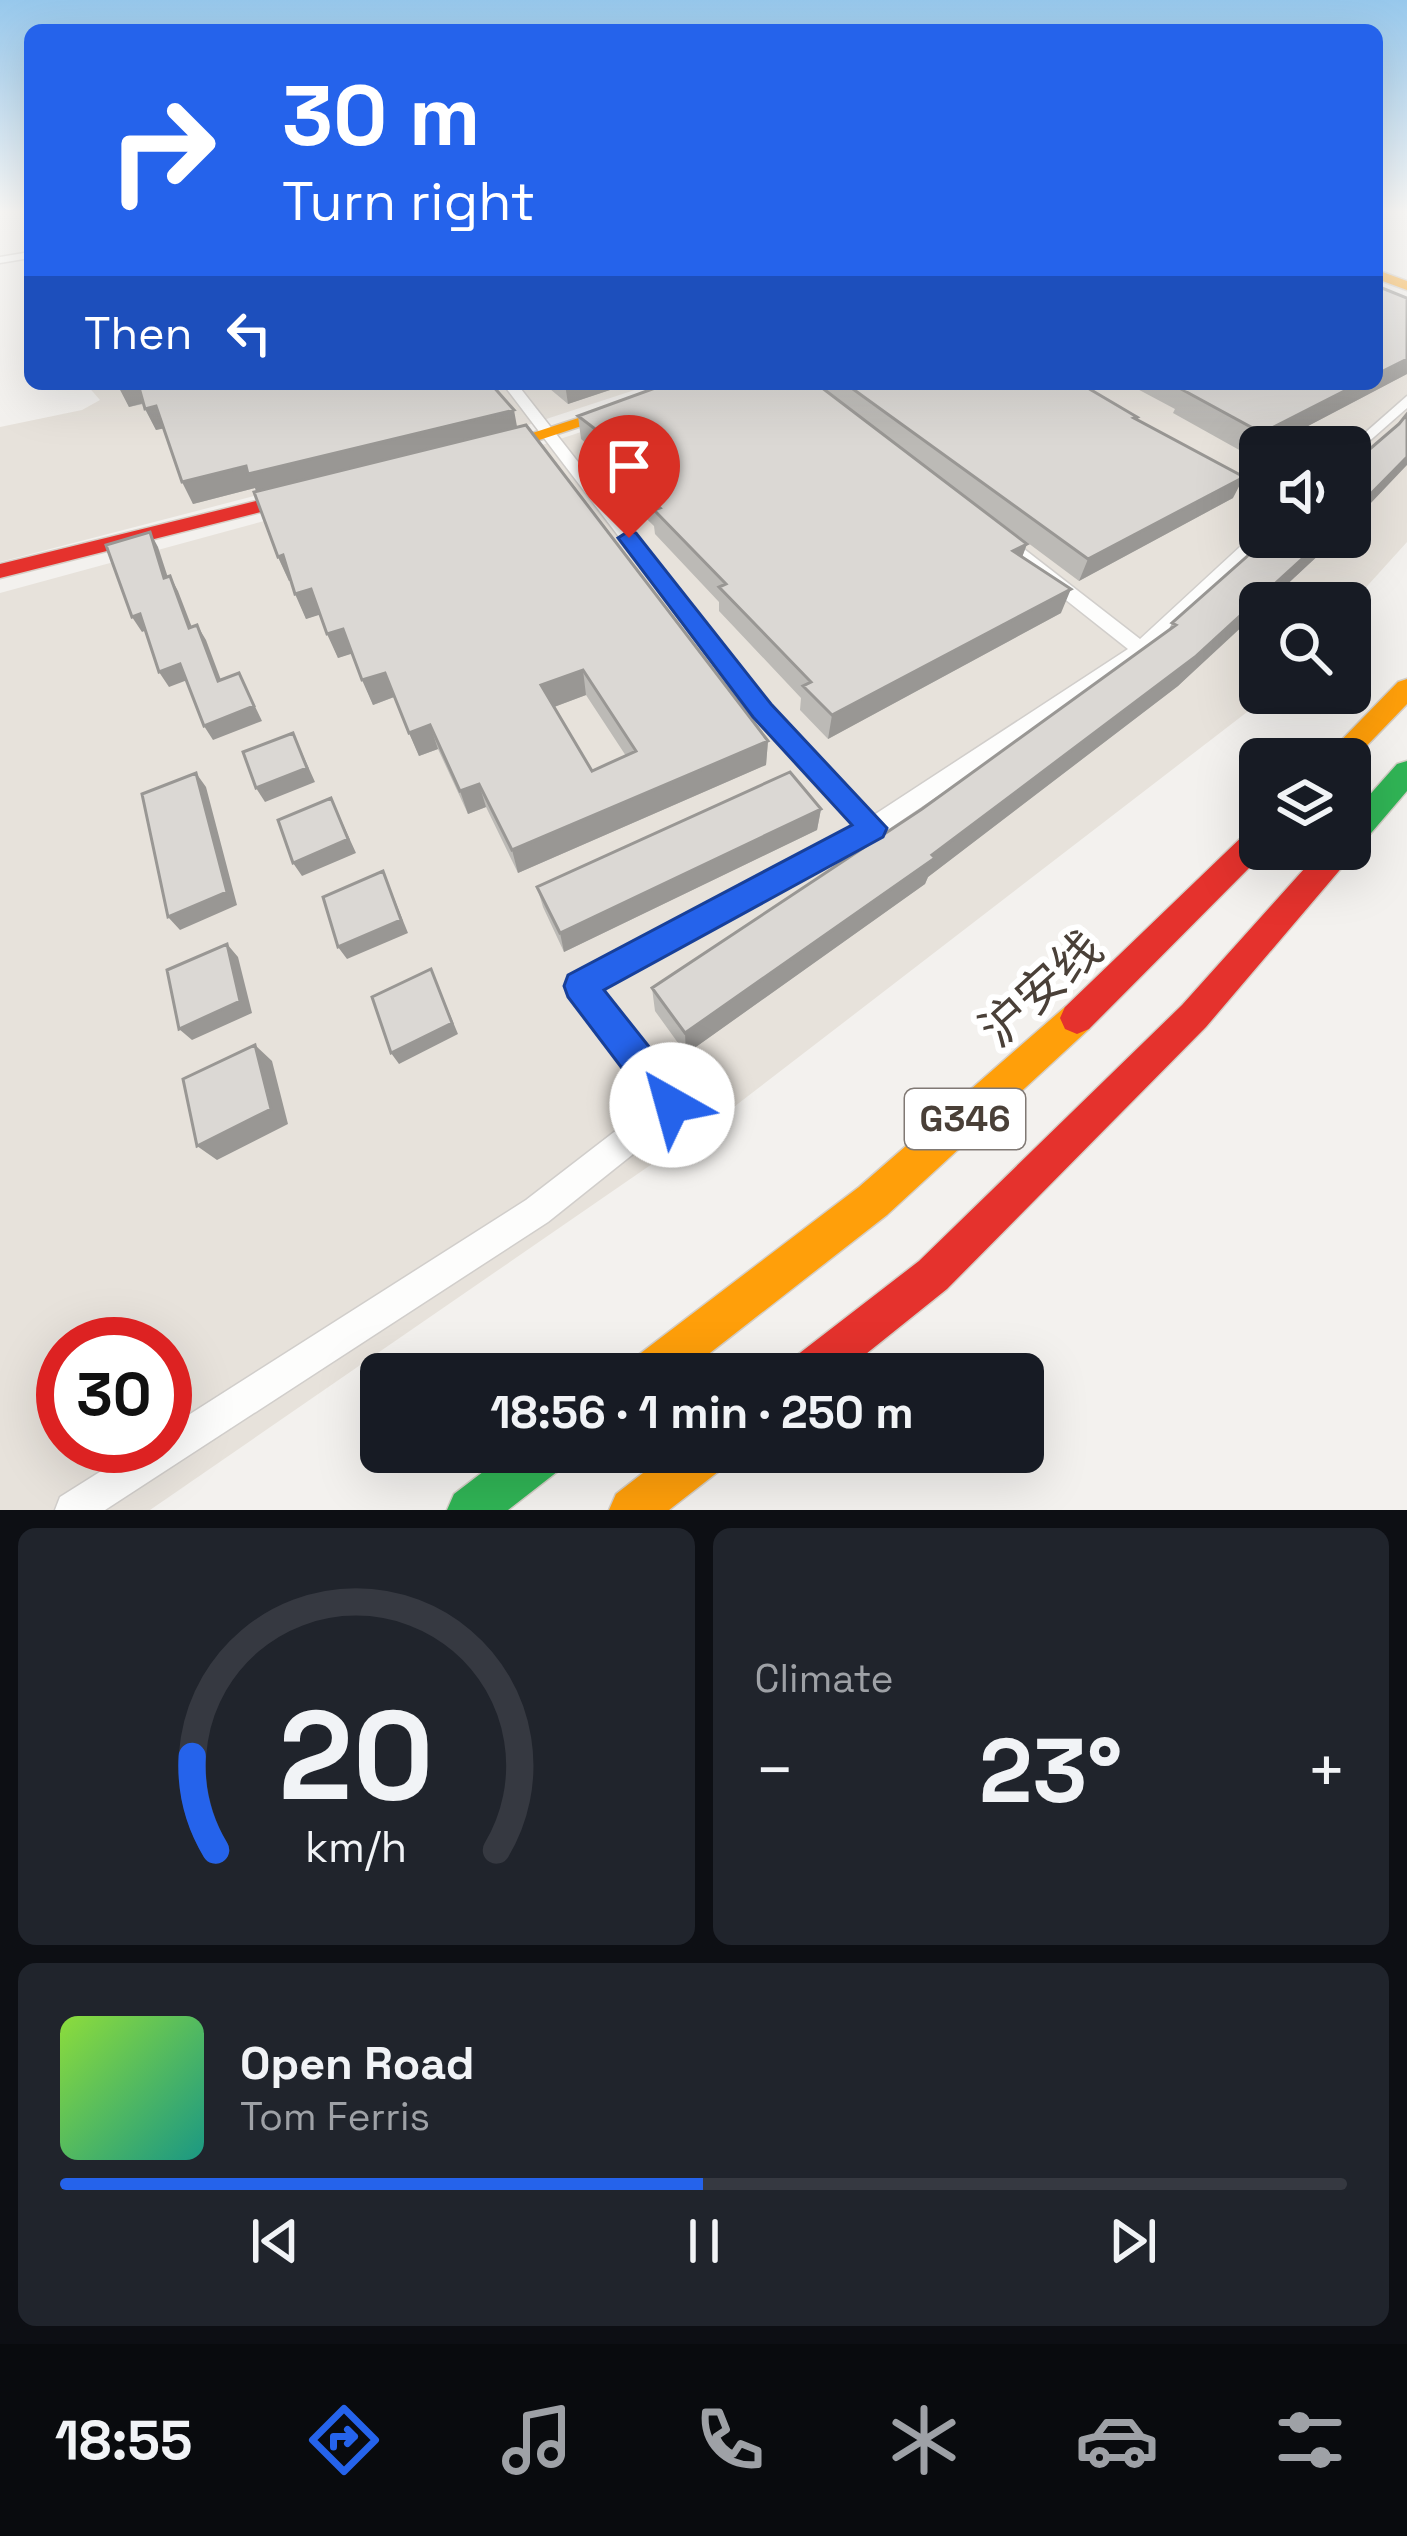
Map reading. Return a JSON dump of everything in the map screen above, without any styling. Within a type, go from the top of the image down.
[{"type":"main road","points":[[480,451],[636,405]]},
{"type":"main road","points":[[0,571],[320,491]]},
{"type":"main road","points":[[1358,738],[1407,688]]},
{"type":"main road","points":[[1371,813],[1407,772]]},
{"type":"main road","name":"沪安线","points":[[675,1353],[873,1201],[1132,968],[1239,859]]},
{"type":"main road","name":"G346","points":[[833,1353],[933,1275],[1194,1016],[1322,870]]},
{"type":"main road","points":[[470,1510],[518,1473]]},
{"type":"main road","points":[[632,1510],[680,1473]]},
{"type":"street","points":[[515,390],[762,711],[872,828]]},
{"type":"street","points":[[1371,434],[1407,400]]},
{"type":"street","points":[[990,531],[1141,649]]},
{"type":"street","points":[[73,1510],[537,1211],[672,1105],[580,986],[872,828],[1141,649],[1239,558]]},
{"type":"shaded area","points":[[1407,311],[1407,542],[1371,582],[1239,582],[1239,714],[1245,714],[726,1113],[378,1353],[360,1353],[360,1365],[150,1510],[0,1510],[0,593],[536,447],[707,390],[1383,390],[1383,369]]},
{"type":"shaded area","points":[[91,390],[635,390],[528,425],[0,562],[0,427],[82,410],[100,400]]},
{"type":"building","points":[[1383,288],[1407,298],[1407,359],[1383,371]]},
{"type":"building","points":[[140,390],[496,390],[514,410],[248,474],[246,466],[182,482],[156,406],[145,409]]},
{"type":"building","points":[[650,390],[825,390],[1027,544],[1013,551],[1071,589],[832,715],[803,686],[811,682],[719,587],[726,584],[654,510],[660,508],[598,446],[611,441],[578,416]]},
{"type":"building","points":[[854,390],[1091,390],[1239,474],[1239,480],[1088,559]]},
{"type":"building","points":[[1183,390],[1346,390],[1276,426],[1249,426]]},
{"type":"building","points":[[1407,414],[1407,457],[1371,494],[1371,448]]},
{"type":"building","points":[[526,425],[768,741],[512,850],[479,784],[460,791],[430,725],[409,733],[385,673],[362,680],[343,629],[327,634],[311,589],[295,594],[254,492]],"holes":[[[583,670],[636,751],[592,771],[541,685]]]},
{"type":"building","points":[[150,532],[164,578],[170,576],[189,628],[197,625],[218,681],[239,673],[254,706],[204,726],[180,664],[159,672],[140,614],[132,617],[106,545]]},
{"type":"building","points":[[1245,558],[1303,558],[1277,582],[1239,582],[1239,617],[1195,657],[932,855],[935,858],[685,1033],[652,988],[922,809],[1176,625],[1172,623]]},
{"type":"building","points":[[293,733],[307,768],[256,788],[243,752]]},
{"type":"building","points":[[790,772],[821,809],[560,933],[537,887]]},
{"type":"building","points":[[196,773],[227,892],[168,917],[142,794]]},
{"type":"building","points":[[331,798],[348,839],[293,863],[278,820]]},
{"type":"building","points":[[383,871],[401,920],[338,947],[323,897]]},
{"type":"building","points":[[227,944],[240,1001],[179,1029],[167,970]]},
{"type":"building","points":[[431,969],[452,1023],[391,1053],[372,997]]},
{"type":"building","points":[[255,1045],[271,1109],[197,1146],[183,1079]]},
{"type":"traffic: fast","points":[[1371,813],[1407,772]]},
{"type":"traffic: fast","points":[[470,1510],[518,1473]]},
{"type":"traffic: slow","points":[[1396,281],[1407,286]]},
{"type":"traffic: slow","points":[[505,445],[612,413]]},
{"type":"traffic: slow","points":[[1358,738],[1407,688]]},
{"type":"traffic: slow","points":[[675,1353],[873,1201],[1077,1018]]},
{"type":"traffic: slow","points":[[632,1510],[680,1473]]},
{"type":"traffic: jam","points":[[0,571],[293,498]]},
{"type":"traffic: jam","points":[[1077,1018],[1239,859]]},
{"type":"traffic: jam","points":[[834,1353],[933,1275],[1194,1016],[1322,870]]},
{"type":"route","points":[[629,538],[762,711],[872,828],[580,986],[672,1105]]}]
